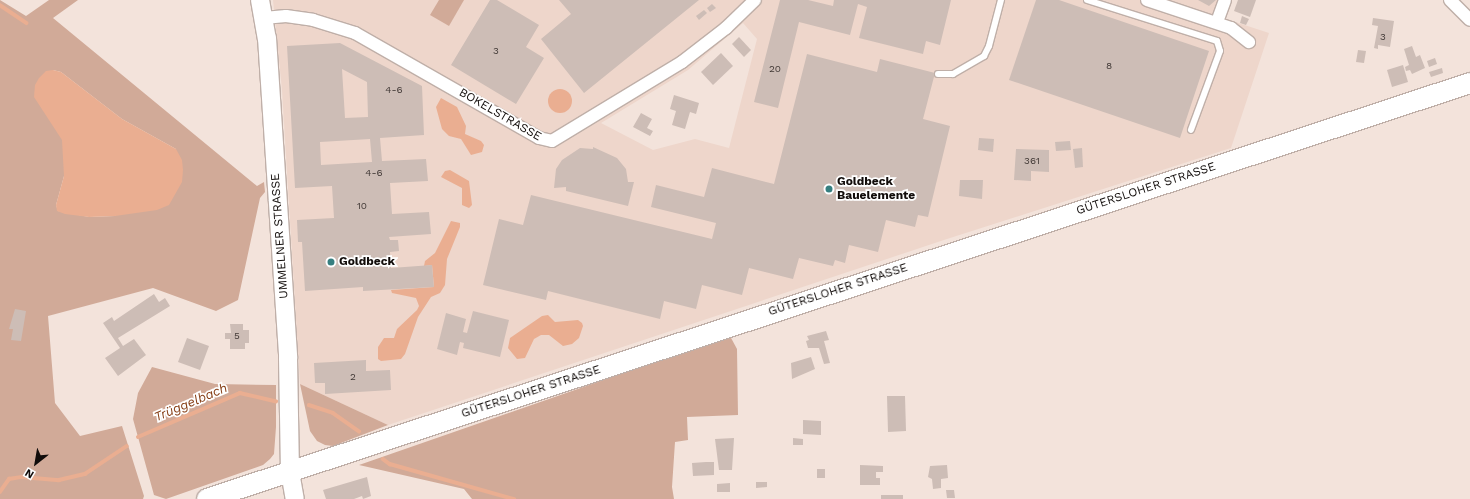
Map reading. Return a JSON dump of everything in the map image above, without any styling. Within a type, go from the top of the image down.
[{"type":"main road","name":"UMMELNER STRASSE","points":[[260,0],[264,18],[288,358],[290,472],[295,499]]},
{"type":"main road","name":"GÜTERSLOHER STRASSE","points":[[207,499],[1470,83]]},
{"type":"street","name":"BOKELSTRASSE","points":[[264,18],[302,18],[355,33],[539,138],[552,141],[682,62],[726,28],[755,0]]},
{"type":"street","points":[[1147,0],[1217,22],[1231,28],[1248,42]]},
{"type":"street","points":[[1217,22],[1225,0]]},
{"type":"street","points":[[1450,0],[1470,20]]},
{"type":"lane","points":[[938,74],[953,74],[984,56],[989,46],[1001,0]]},
{"type":"lane","points":[[1087,0],[1217,41],[1220,51],[1190,130]]},
{"type":"shaded area","points":[[0,0],[26,16],[49,0],[78,0],[53,18],[257,186],[264,182],[265,192],[260,198],[238,300],[216,311],[153,288],[48,316],[55,403],[80,436],[122,426],[144,496],[143,499],[0,499]],"holes":[[[53,70],[61,72],[122,119],[176,149],[115,216],[89,217],[58,211],[56,205],[64,176],[65,157]]]},
{"type":"shaded area","points":[[273,0],[1220,0],[1214,15],[1269,33],[1231,148],[947,239],[388,425],[300,384],[282,90]],"holes":[[[743,23],[757,39],[729,148],[695,139],[653,150],[601,123],[688,70]]]},
{"type":"shaded area","points":[[439,0],[464,0],[449,26],[430,15]]},
{"type":"shaded area","points":[[53,70],[61,72],[122,119],[176,149],[182,160],[182,182],[169,205],[157,210],[115,216],[89,217],[65,214],[57,211],[56,205],[64,176],[62,140],[34,97],[35,85],[39,78],[46,71]]},
{"type":"shaded area","points":[[555,89],[565,89],[572,96],[572,106],[565,113],[555,113],[548,106],[548,96]]},
{"type":"shaded area","points":[[441,98],[457,107],[466,126],[465,134],[481,141],[484,145],[482,152],[471,155],[461,139],[449,136],[442,129],[436,107]]},
{"type":"shaded area","points":[[450,170],[469,181],[472,205],[469,208],[462,205],[462,188],[441,177],[445,171]]},
{"type":"shaded area","points":[[451,221],[460,223],[460,227],[447,259],[445,285],[440,293],[431,297],[418,317],[405,354],[401,359],[381,361],[378,359],[378,347],[384,338],[394,338],[397,329],[417,310],[419,306],[416,298],[392,293],[391,290],[434,287],[432,265],[424,266],[425,261],[435,253]]},
{"type":"shaded area","points":[[548,315],[555,322],[578,320],[583,326],[579,338],[572,344],[563,346],[549,335],[541,335],[534,339],[525,358],[517,359],[508,348],[510,338],[542,316]]},
{"type":"shaded area","points":[[730,336],[737,349],[738,415],[687,417],[688,440],[675,442],[672,487],[674,499],[472,499],[464,489],[359,465]]},
{"type":"shaded area","points":[[152,367],[215,384],[276,385],[276,427],[274,454],[263,465],[166,499],[154,495],[133,419],[138,393]]},
{"type":"shaded area","points":[[300,384],[388,425],[333,446],[325,445],[317,441],[310,431]]},
{"type":"building","points":[[490,0],[497,0],[539,25],[526,47],[544,58],[516,104],[451,65]]},
{"type":"building","points":[[559,0],[699,0],[584,93],[541,39],[571,14]]},
{"type":"building","points":[[780,0],[808,0],[833,6],[834,0],[951,0],[940,45],[926,41],[923,54],[859,38],[867,7],[858,4],[850,35],[799,22],[778,108],[754,102]]},
{"type":"building","points":[[1036,0],[1059,0],[1209,51],[1180,138],[1009,80]]},
{"type":"building","points":[[1198,0],[1216,0],[1209,6]]},
{"type":"building","points":[[1238,0],[1256,0],[1250,17],[1234,11]]},
{"type":"building","points":[[712,4],[716,8],[710,12],[707,8]]},
{"type":"building","points":[[704,10],[707,13],[699,20],[696,16]]},
{"type":"building","points":[[1242,16],[1249,19],[1246,25],[1240,23]]},
{"type":"building","points":[[1373,18],[1394,21],[1390,47],[1378,45],[1378,49],[1374,48],[1378,26],[1372,25]]},
{"type":"building","points":[[739,37],[751,50],[744,57],[732,44]]},
{"type":"building","points":[[340,43],[422,86],[424,135],[380,138],[382,161],[426,159],[428,181],[390,183],[392,214],[429,212],[431,234],[389,237],[390,240],[398,240],[399,251],[390,252],[391,268],[432,265],[434,287],[363,291],[363,287],[305,291],[302,242],[298,242],[297,220],[334,218],[332,186],[295,188],[287,46]],"holes":[[[342,69],[367,82],[368,117],[345,118]],[[370,139],[372,162],[321,165],[320,142]]]},
{"type":"building","points":[[1412,46],[1416,57],[1420,55],[1425,68],[1412,74],[1410,70],[1406,71],[1405,67],[1409,65],[1404,49]]},
{"type":"building","points":[[1358,50],[1366,51],[1364,63],[1356,62]]},
{"type":"building","points":[[721,53],[733,66],[713,85],[701,72]]},
{"type":"building","name":"Goldbeck Bauelemente","points":[[807,54],[877,72],[880,59],[935,73],[923,119],[950,126],[928,217],[918,215],[915,227],[886,220],[878,252],[849,245],[845,263],[835,260],[833,266],[799,258],[793,279],[749,268],[742,295],[702,285],[696,309],[664,301],[660,319],[548,291],[546,300],[483,285],[499,219],[523,225],[531,195],[712,239],[716,223],[651,207],[656,185],[704,197],[712,168],[774,184]]},
{"type":"building","points":[[1435,58],[1437,64],[1429,67],[1427,61]]},
{"type":"building","points":[[1403,65],[1408,82],[1392,87],[1387,70]]},
{"type":"building","points":[[1442,68],[1443,73],[1431,77],[1429,72]]},
{"type":"building","points":[[674,95],[699,103],[696,114],[690,112],[685,129],[672,125],[676,111],[670,109]]},
{"type":"building","points":[[641,113],[652,119],[647,128],[653,131],[650,136],[633,127]]},
{"type":"building","points":[[979,138],[994,139],[993,152],[978,150]]},
{"type":"building","points":[[1070,141],[1071,150],[1056,151],[1055,142]]},
{"type":"building","points":[[593,147],[617,158],[626,169],[628,182],[634,182],[628,206],[566,191],[566,187],[554,188],[556,169],[562,160],[580,148],[593,149]]},
{"type":"building","points":[[1082,148],[1083,167],[1075,168],[1073,149]]},
{"type":"building","points":[[1016,149],[1049,150],[1049,172],[1031,171],[1031,181],[1014,180]]},
{"type":"building","points":[[960,180],[983,180],[982,199],[959,196]]},
{"type":"building","points":[[154,294],[159,302],[165,298],[170,306],[118,338],[123,346],[134,339],[146,355],[118,376],[105,358],[120,348],[103,323],[112,317],[114,321]]},
{"type":"building","points":[[15,309],[26,311],[21,341],[11,340],[13,329],[9,329]]},
{"type":"building","points":[[473,311],[509,320],[500,357],[463,348],[464,343],[460,342],[457,355],[437,349],[446,313],[466,319],[463,332],[467,333]]},
{"type":"building","points":[[230,324],[243,324],[243,330],[249,330],[249,343],[245,343],[245,349],[230,349],[230,339],[225,339],[225,333],[231,333]]},
{"type":"building","points":[[826,331],[829,340],[824,341],[830,363],[824,364],[819,348],[808,348],[806,341],[809,340],[807,336]]},
{"type":"building","points":[[187,338],[209,346],[200,370],[178,362]]},
{"type":"building","points":[[811,357],[815,369],[792,379],[791,363]]},
{"type":"building","points":[[366,360],[366,371],[390,370],[391,390],[325,394],[325,383],[315,383],[314,363]]},
{"type":"building","points":[[887,396],[905,396],[906,431],[888,432]]},
{"type":"building","points":[[803,420],[821,421],[821,435],[803,434]]},
{"type":"building","points":[[734,438],[732,470],[719,470],[715,439]]},
{"type":"building","points":[[793,438],[803,439],[803,445],[793,445]]},
{"type":"building","points":[[714,462],[714,475],[693,476],[692,463]]},
{"type":"building","points":[[860,465],[883,466],[883,472],[876,472],[876,478],[880,478],[880,485],[860,485]]},
{"type":"building","points":[[947,465],[948,478],[941,479],[941,488],[933,489],[932,479],[928,477],[930,466]]},
{"type":"building","points":[[817,469],[825,469],[825,478],[817,478]]},
{"type":"building","points":[[367,477],[371,496],[363,499],[362,496],[354,499],[326,499],[323,490]]},
{"type":"building","points":[[756,482],[767,482],[767,487],[756,488]]},
{"type":"building","points":[[730,483],[730,492],[717,492],[717,484]]},
{"type":"building","points":[[946,490],[954,490],[955,498],[947,498]]},
{"type":"building","points":[[881,495],[903,495],[903,499],[881,499]]},
{"type":"waterway","points":[[0,5],[27,23]]},
{"type":"waterway","name":"Trüggelbach","points":[[138,437],[240,393],[276,401]]},
{"type":"waterway","name":"Trüggelbach","points":[[309,405],[333,413],[359,431]]},
{"type":"waterway","name":"Trüggelbach","points":[[0,492],[9,479],[22,477],[59,480],[85,474],[127,446]]},
{"type":"waterway","name":"Trüggelbach","points":[[383,459],[390,464],[514,499]]},
{"type":"place","name":"Goldbeck Bauelemente","points":[[829,189]]},
{"type":"place","name":"Goldbeck","points":[[331,262]]}]
